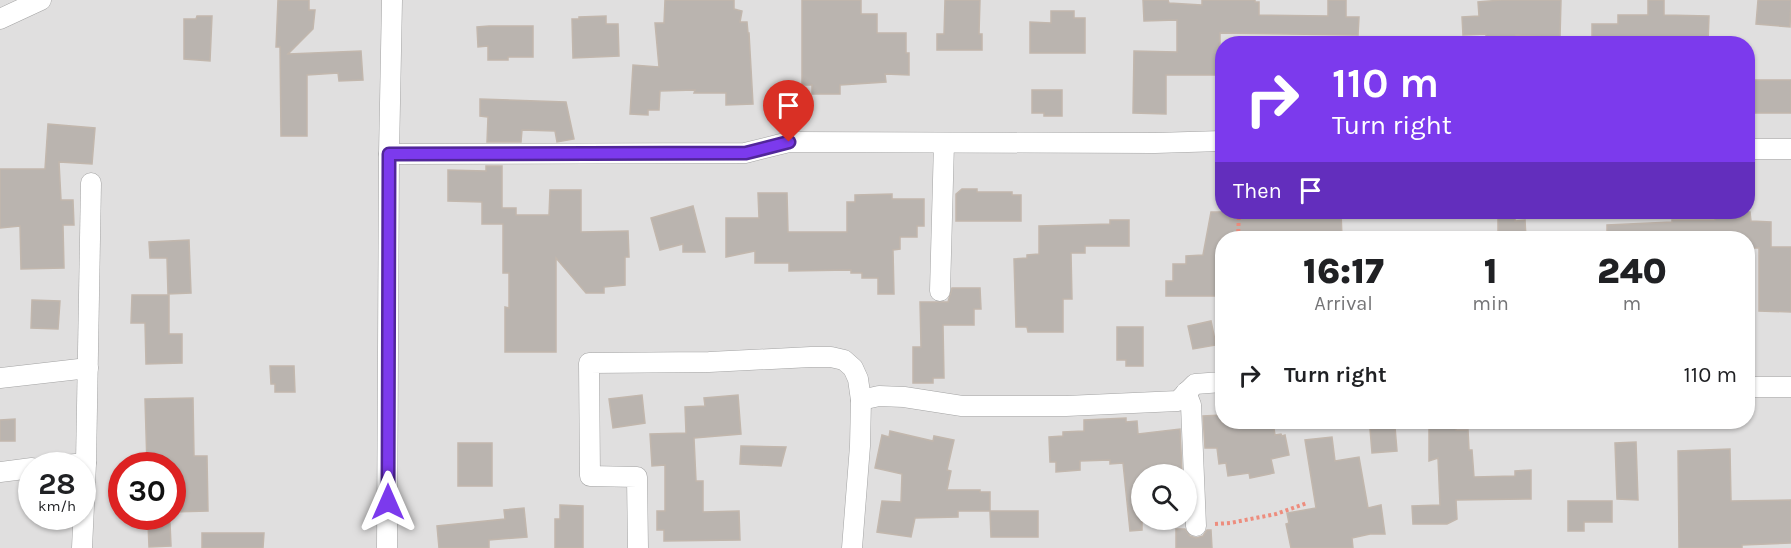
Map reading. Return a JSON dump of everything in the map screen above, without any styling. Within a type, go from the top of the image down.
[{"type":"street","points":[[0,20],[41,0]]},
{"type":"street","points":[[387,548],[392,0]]},
{"type":"street","points":[[389,154],[746,153],[789,142],[1215,141]]},
{"type":"street","points":[[940,291],[944,143]]},
{"type":"street","points":[[1755,150],[1791,149]]},
{"type":"street","points":[[86,452],[91,183]]},
{"type":"street","points":[[638,548],[637,477],[590,476],[589,363],[709,362],[831,357],[844,360],[853,368],[858,380],[861,400],[852,548]]},
{"type":"street","points":[[0,378],[88,368]]},
{"type":"street","points":[[861,400],[879,396],[904,397],[962,406],[1066,406],[1178,401],[1195,384],[1215,383]]},
{"type":"street","points":[[1755,387],[1791,387]]},
{"type":"street","points":[[1186,392],[1191,405],[1193,464]]},
{"type":"street","points":[[0,472],[18,470]]},
{"type":"street","points":[[82,548],[83,530]]},
{"type":"path","points":[[1197,526],[1230,524],[1276,514],[1307,503]]},
{"type":"shaded area","points":[[0,0],[1791,0],[1791,548],[0,548]]},
{"type":"building","points":[[278,0],[309,0],[309,10],[315,10],[313,29],[288,54],[361,51],[363,80],[339,81],[338,73],[307,75],[307,136],[281,136],[280,47],[276,47]]},
{"type":"building","points":[[665,0],[734,0],[734,9],[742,11],[740,22],[747,22],[753,104],[726,105],[726,93],[694,93],[695,90],[660,91],[659,110],[648,110],[648,115],[630,114],[633,65],[659,67],[655,23],[664,23]]},
{"type":"building","points":[[802,0],[861,0],[861,14],[877,14],[877,33],[906,33],[909,75],[885,74],[886,82],[840,85],[840,94],[812,94],[812,85],[802,85]]},
{"type":"building","points":[[945,0],[980,0],[979,34],[982,34],[982,50],[937,50],[937,34],[944,34]]},
{"type":"building","points":[[1143,0],[1168,0],[1169,3],[1202,5],[1202,0],[1255,0],[1259,2],[1259,15],[1328,16],[1328,0],[1346,0],[1346,17],[1359,17],[1358,35],[1220,33],[1220,36],[1215,36],[1215,75],[1166,75],[1166,114],[1133,113],[1134,51],[1177,52],[1177,20],[1144,21]]},
{"type":"building","points":[[1561,0],[1560,36],[1463,35],[1462,17],[1479,16],[1478,2]]},
{"type":"building","points":[[1648,0],[1664,0],[1664,15],[1709,16],[1708,36],[1592,36],[1592,24],[1618,24],[1618,15],[1648,15]]},
{"type":"building","points":[[1758,0],[1791,0],[1790,27],[1756,24]]},
{"type":"building","points":[[1051,11],[1074,11],[1074,18],[1085,18],[1085,53],[1030,53],[1030,22],[1051,23]]},
{"type":"building","points":[[197,16],[212,16],[210,61],[184,59],[184,19],[196,19]]},
{"type":"building","points":[[606,16],[606,24],[618,24],[619,56],[573,58],[572,19]]},
{"type":"building","points":[[533,26],[533,57],[488,60],[488,46],[478,47],[477,27]]},
{"type":"building","points":[[1755,80],[1791,80],[1791,113],[1755,113]]},
{"type":"building","points":[[1032,90],[1062,90],[1062,116],[1032,113]]},
{"type":"building","points":[[480,99],[566,102],[574,139],[557,142],[555,131],[522,130],[521,142],[487,142],[488,117],[480,116]]},
{"type":"building","points":[[48,124],[95,128],[92,164],[59,162],[61,200],[73,200],[74,225],[63,225],[64,268],[21,269],[20,226],[0,228],[0,169],[45,169]]},
{"type":"building","points":[[486,166],[502,166],[502,208],[516,208],[516,215],[549,215],[550,190],[581,190],[581,232],[628,231],[629,257],[625,257],[625,285],[604,287],[604,293],[586,293],[556,258],[556,352],[505,352],[505,307],[509,308],[509,273],[503,273],[503,224],[482,224],[482,202],[448,201],[448,170],[486,171]]},
{"type":"building","points":[[962,189],[977,189],[977,192],[1012,192],[1012,195],[1021,195],[1021,221],[956,221],[956,194]]},
{"type":"building","points":[[758,193],[787,193],[788,232],[847,232],[847,202],[855,202],[855,195],[892,194],[892,199],[924,199],[924,226],[917,226],[917,237],[900,237],[900,249],[893,250],[894,294],[878,294],[878,278],[862,278],[862,273],[851,273],[851,270],[789,271],[789,263],[755,263],[755,251],[726,257],[726,218],[759,218]]},
{"type":"building","points":[[693,206],[705,252],[683,252],[683,244],[660,250],[651,218]]},
{"type":"building","points":[[1211,212],[1215,212],[1215,219],[1341,219],[1342,231],[1215,231],[1215,296],[1166,296],[1166,281],[1173,281],[1173,264],[1186,264],[1186,256],[1203,255]]},
{"type":"building","points":[[1498,219],[1525,220],[1526,231],[1498,231]]},
{"type":"building","points":[[1751,219],[1751,221],[1771,222],[1771,247],[1791,247],[1791,312],[1759,311],[1759,248],[1755,248],[1755,231],[1607,231],[1607,225],[1672,222],[1672,220]]},
{"type":"building","points":[[1110,220],[1129,220],[1129,246],[1085,246],[1085,253],[1071,253],[1072,299],[1063,299],[1063,332],[1028,332],[1027,327],[1016,327],[1014,259],[1039,254],[1039,226],[1110,224]]},
{"type":"building","points":[[189,240],[191,293],[168,294],[167,258],[150,258],[149,242]]},
{"type":"building","points":[[952,288],[980,288],[981,309],[974,309],[974,325],[943,325],[944,378],[933,378],[933,383],[913,383],[913,347],[921,347],[920,302],[948,302]]},
{"type":"building","points":[[132,295],[169,295],[169,334],[182,334],[182,363],[146,364],[145,323],[131,323]]},
{"type":"building","points":[[32,300],[60,301],[58,329],[31,328]]},
{"type":"building","points":[[1211,321],[1215,345],[1193,349],[1188,326]]},
{"type":"building","points":[[1117,327],[1143,327],[1143,366],[1126,366],[1126,360],[1117,360]]},
{"type":"building","points":[[270,366],[294,366],[295,392],[275,392],[275,384],[271,384]]},
{"type":"building","points":[[642,395],[645,423],[613,428],[609,399]]},
{"type":"building","points":[[738,395],[741,434],[694,438],[696,481],[703,481],[703,512],[739,511],[740,540],[664,541],[664,530],[657,530],[657,511],[665,511],[665,465],[652,466],[650,434],[686,433],[685,407],[705,406],[704,398]]},
{"type":"building","points":[[193,398],[194,456],[207,456],[208,511],[186,512],[186,452],[147,452],[145,399]]},
{"type":"building","points":[[1215,415],[1215,429],[1274,429],[1275,435],[1285,435],[1289,455],[1271,459],[1274,473],[1250,478],[1249,473],[1228,476],[1226,463],[1219,464],[1217,448],[1205,448],[1203,416]]},
{"type":"building","points":[[1126,418],[1126,422],[1137,421],[1138,434],[1180,429],[1182,464],[1131,464],[1131,530],[1142,530],[1130,531],[1123,463],[1110,464],[1110,460],[1080,461],[1080,470],[1056,472],[1056,462],[1050,462],[1049,437],[1063,436],[1063,432],[1084,431],[1084,420]]},
{"type":"building","points":[[15,419],[15,441],[0,441],[0,420]]},
{"type":"building","points":[[1370,429],[1395,429],[1397,451],[1372,453]]},
{"type":"building","points":[[1429,429],[1468,430],[1474,477],[1515,476],[1515,471],[1531,470],[1531,499],[1456,500],[1457,519],[1447,524],[1413,524],[1412,506],[1440,505],[1438,458],[1429,461]]},
{"type":"building","points":[[890,431],[933,441],[934,436],[954,440],[947,470],[951,471],[947,490],[990,492],[990,511],[958,511],[958,517],[915,518],[911,537],[877,532],[882,501],[901,502],[902,474],[875,468],[882,435],[889,437]]},
{"type":"building","points":[[1332,437],[1335,461],[1359,457],[1368,508],[1381,505],[1385,534],[1370,534],[1352,538],[1353,548],[1291,548],[1286,524],[1289,523],[1287,513],[1316,508],[1305,440]]},
{"type":"building","points":[[1636,442],[1638,500],[1617,499],[1615,443]]},
{"type":"building","points":[[458,443],[492,443],[492,486],[458,486]]},
{"type":"building","points":[[741,446],[786,447],[781,466],[740,464]]},
{"type":"building","points":[[1730,449],[1731,501],[1791,500],[1791,543],[1742,545],[1742,548],[1679,548],[1678,451]]},
{"type":"building","points":[[1568,501],[1612,501],[1612,522],[1584,522],[1584,531],[1568,531]]},
{"type":"building","points":[[560,505],[583,506],[583,548],[555,548],[555,519],[560,519]]},
{"type":"building","points":[[524,508],[527,537],[489,540],[489,548],[439,548],[437,526],[505,519],[504,510]]},
{"type":"building","points":[[990,511],[1038,511],[1038,537],[991,537]]},
{"type":"building","points":[[148,530],[170,530],[171,546],[149,547]]},
{"type":"building","points":[[1176,530],[1186,530],[1190,536],[1196,538],[1203,536],[1207,530],[1211,530],[1212,548],[1176,548]]},
{"type":"building","points":[[202,533],[264,533],[263,548],[202,548]]},
{"type":"route","points":[[388,502],[389,154],[746,153],[789,142]]}]
